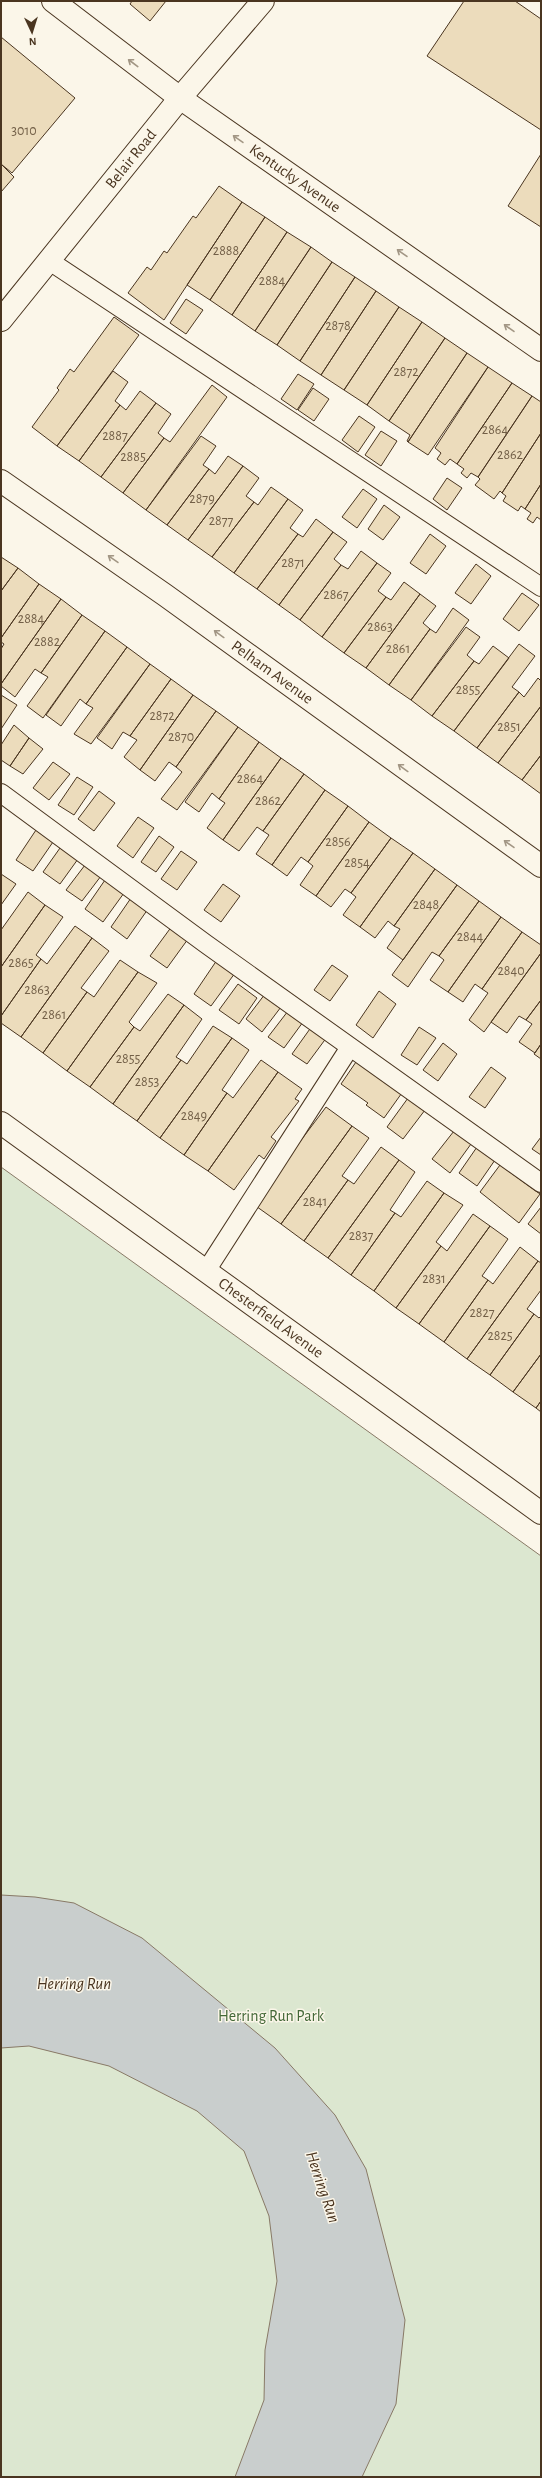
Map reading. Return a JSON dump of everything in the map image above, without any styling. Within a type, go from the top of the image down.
[{"type":"street","name":"Kentucky Avenue","points":[[53,1],[180,98],[541,350]]},
{"type":"street","name":"Belair Road","points":[[1,320],[180,98],[263,1]]},
{"type":"street","name":"Pelham Avenue","points":[[1,482],[165,595],[541,866]]},
{"type":"street","name":"Chesterfield Avenue","points":[[1,1123],[541,1513]]},
{"type":"lane","points":[[48,260],[541,587]]},
{"type":"lane","points":[[1,793],[350,1047],[541,1183]]},
{"type":"lane","points":[[206,1271],[350,1047]]},
{"type":"green space","name":"Herring Run Park","points":[[1,1167],[541,1556],[541,2477],[1,2477]]},
{"type":"water","name":"Herring Run","points":[[1,1895],[35,1897],[74,1903],[142,1938],[275,2048],[335,2115],[366,2169],[405,2320],[396,2404],[362,2477],[235,2477],[264,2400],[265,2350],[277,2281],[269,2216],[244,2151],[197,2111],[109,2066],[29,2046],[1,2048]]},
{"type":"building","points":[[132,1],[166,1],[150,21],[130,4]]},
{"type":"building","points":[[464,1],[515,1],[541,19],[541,130],[427,56]]},
{"type":"building","points":[[1,37],[75,98],[12,173],[1,164]]},
{"type":"building","points":[[541,154],[541,227],[508,206]]},
{"type":"building","points":[[1,164],[14,177],[1,192]]},
{"type":"building","points":[[219,186],[242,202],[164,320],[128,293],[147,267],[151,270],[164,251],[167,253],[193,216],[196,218]]},
{"type":"building","points":[[242,202],[265,217],[210,300],[187,285]]},
{"type":"building","points":[[265,217],[287,232],[232,315],[210,300]]},
{"type":"building","points":[[287,232],[311,247],[255,331],[232,315]]},
{"type":"building","points":[[311,247],[332,262],[277,345],[255,331]]},
{"type":"building","points":[[332,262],[355,277],[300,361],[277,345]]},
{"type":"building","points":[[355,277],[376,291],[321,375],[300,361]]},
{"type":"building","points":[[376,291],[399,307],[344,390],[321,375]]},
{"type":"building","points":[[186,299],[203,310],[186,334],[170,323]]},
{"type":"building","points":[[399,307],[422,322],[367,405],[344,390]]},
{"type":"building","points":[[114,317],[139,335],[57,446],[32,427],[59,390],[57,388],[70,369],[74,372]]},
{"type":"building","points":[[422,322],[445,338],[389,421],[367,405]]},
{"type":"building","points":[[445,338],[467,353],[408,442],[407,441],[410,435],[389,421]]},
{"type":"building","points":[[467,353],[488,367],[428,455],[408,442]]},
{"type":"building","points":[[488,367],[512,383],[457,464],[450,459],[445,465],[437,459],[441,453],[435,448]]},
{"type":"building","points":[[113,371],[128,382],[115,401],[120,405],[79,461],[57,446]]},
{"type":"building","points":[[298,374],[314,384],[297,410],[281,399]]},
{"type":"building","points":[[512,383],[532,396],[478,477],[471,473],[467,478],[461,473],[464,469],[457,464]]},
{"type":"building","points":[[212,385],[227,397],[146,510],[123,493],[164,438],[170,442]]},
{"type":"building","points":[[313,388],[329,399],[314,421],[298,410]]},
{"type":"building","points":[[140,391],[156,403],[101,477],[79,461],[120,405],[126,410]]},
{"type":"building","points":[[532,396],[541,402],[541,433],[502,493],[500,491],[494,499],[475,485],[480,479],[478,477]]},
{"type":"building","points":[[156,403],[171,414],[158,433],[164,438],[123,493],[101,477]]},
{"type":"building","points":[[359,416],[375,427],[358,452],[342,440]]},
{"type":"building","points":[[381,431],[397,441],[381,466],[365,455]]},
{"type":"building","points":[[541,433],[541,484],[525,509],[521,506],[518,511],[503,501],[506,496],[502,493]]},
{"type":"building","points":[[201,436],[216,446],[203,465],[209,469],[167,525],[146,510]]},
{"type":"building","points":[[228,456],[243,466],[188,540],[167,525],[209,469],[215,474]]},
{"type":"building","points":[[243,466],[259,478],[246,496],[254,502],[212,557],[188,540]]},
{"type":"building","points":[[447,478],[462,488],[447,510],[433,499]]},
{"type":"building","points":[[541,484],[541,520],[537,517],[533,523],[527,519],[531,513],[525,509]]},
{"type":"building","points":[[271,487],[288,499],[234,573],[212,557],[254,502],[258,505]]},
{"type":"building","points":[[363,489],[377,499],[357,528],[342,517]]},
{"type":"building","points":[[288,499],[303,510],[290,528],[298,534],[257,589],[234,573]]},
{"type":"building","points":[[384,505],[400,517],[383,540],[368,529]]},
{"type":"building","points":[[316,519],[333,532],[279,605],[257,589],[298,534],[303,537]]},
{"type":"building","points":[[333,532],[347,542],[334,559],[341,565],[300,620],[279,605]]},
{"type":"building","points":[[430,534],[446,546],[426,574],[410,563]]},
{"type":"building","points":[[361,551],[377,563],[322,637],[300,620],[341,565],[348,569]]},
{"type":"building","points":[[1,557],[18,568],[1,591]]},
{"type":"building","points":[[377,563],[391,573],[378,591],[386,597],[344,653],[322,637]]},
{"type":"building","points":[[476,564],[491,576],[471,604],[455,593]]},
{"type":"building","points":[[18,568],[39,584],[1,638],[1,591]]},
{"type":"building","points":[[404,582],[420,594],[366,668],[344,653],[386,597],[391,600]]},
{"type":"building","points":[[39,584],[61,599],[1,684],[1,649],[4,644],[1,642],[1,638]]},
{"type":"building","points":[[522,593],[539,605],[519,631],[503,619]]},
{"type":"building","points":[[420,594],[436,606],[423,623],[430,629],[389,685],[366,668]]},
{"type":"building","points":[[61,599],[82,615],[41,673],[35,669],[15,697],[1,686],[1,684]]},
{"type":"building","points":[[453,608],[469,620],[411,700],[389,685],[430,629],[436,633]]},
{"type":"building","points":[[82,615],[105,631],[43,718],[27,706],[48,677],[41,673]]},
{"type":"building","points":[[466,627],[480,637],[467,655],[474,661],[432,716],[411,700]]},
{"type":"building","points":[[105,631],[127,647],[86,704],[80,699],[61,726],[46,715]]},
{"type":"building","points":[[519,644],[535,656],[512,687],[519,692],[477,748],[454,731]]},
{"type":"building","points":[[493,646],[509,658],[454,731],[432,716],[474,661],[479,664]]},
{"type":"building","points":[[127,647],[150,664],[91,744],[74,734],[93,708],[86,704]]},
{"type":"building","points":[[150,664],[171,679],[130,736],[123,732],[112,749],[97,738]]},
{"type":"building","points":[[538,678],[541,681],[541,706],[498,763],[477,748],[519,692],[524,697]]},
{"type":"building","points":[[171,679],[193,695],[140,770],[124,757],[137,740],[130,736]]},
{"type":"building","points":[[1,695],[17,705],[1,729]]},
{"type":"building","points":[[193,695],[216,711],[176,767],[169,762],[155,781],[140,770]]},
{"type":"building","points":[[541,706],[541,755],[522,780],[498,763]]},
{"type":"building","points":[[216,711],[238,727],[177,810],[161,799],[182,772],[176,767]]},
{"type":"building","points":[[14,725],[29,738],[10,766],[1,760],[1,745]]},
{"type":"building","points":[[238,727],[259,742],[219,799],[212,793],[199,812],[185,802]]},
{"type":"building","points":[[29,738],[43,749],[23,774],[10,766]]},
{"type":"building","points":[[259,742],[281,758],[223,840],[207,828],[225,803],[219,799]]},
{"type":"building","points":[[541,755],[541,794],[522,780]]},
{"type":"building","points":[[281,758],[304,774],[263,831],[257,827],[239,851],[223,840]]},
{"type":"building","points":[[53,762],[70,774],[49,800],[33,788]]},
{"type":"building","points":[[304,774],[325,790],[272,865],[256,854],[269,835],[263,831]]},
{"type":"building","points":[[77,777],[93,787],[74,815],[58,805]]},
{"type":"building","points":[[325,790],[348,806],[308,862],[301,857],[287,876],[272,865]]},
{"type":"building","points":[[99,791],[115,803],[94,831],[78,819]]},
{"type":"building","points":[[348,806],[369,822],[316,896],[300,885],[313,866],[308,862]]},
{"type":"building","points":[[138,817],[154,828],[133,858],[117,846]]},
{"type":"building","points":[[369,822],[391,838],[351,893],[345,889],[331,907],[316,896]]},
{"type":"building","points":[[36,830],[53,842],[33,871],[16,860]]},
{"type":"building","points":[[159,836],[174,847],[156,872],[141,862]]},
{"type":"building","points":[[391,838],[413,853],[360,927],[343,915],[356,897],[351,893]]},
{"type":"building","points":[[60,848],[78,859],[60,884],[43,872]]},
{"type":"building","points":[[181,851],[197,862],[177,890],[161,879]]},
{"type":"building","points":[[413,853],[435,869],[394,926],[388,921],[375,938],[360,927]]},
{"type":"building","points":[[85,865],[101,876],[82,901],[66,890]]},
{"type":"building","points":[[435,869],[457,885],[403,960],[387,948],[400,929],[394,926]]},
{"type":"building","points":[[1,874],[16,884],[1,905]]},
{"type":"building","points":[[105,880],[124,893],[103,922],[85,909]]},
{"type":"building","points":[[223,884],[240,896],[221,922],[204,910]]},
{"type":"building","points":[[457,885],[479,901],[439,956],[432,952],[408,987],[392,975]]},
{"type":"building","points":[[28,892],[45,905],[1,967],[1,930]]},
{"type":"building","points":[[131,898],[148,909],[127,939],[111,927]]},
{"type":"building","points":[[479,901],[501,917],[448,992],[430,980],[444,960],[439,956]]},
{"type":"building","points":[[45,905],[63,917],[36,955],[41,959],[1,1016],[1,967]]},
{"type":"building","points":[[501,917],[522,932],[482,989],[475,984],[463,1002],[448,992]]},
{"type":"building","points":[[75,926],[92,938],[21,1037],[1,1023],[1,1016],[41,959],[47,964]]},
{"type":"building","points":[[172,926],[188,939],[167,968],[150,956]]},
{"type":"building","points":[[522,932],[541,945],[541,953],[484,1032],[469,1020],[488,993],[482,989]]},
{"type":"building","points":[[92,938],[109,951],[81,988],[87,992],[43,1053],[21,1037]]},
{"type":"building","points":[[541,953],[541,1000],[526,1020],[519,1016],[507,1033],[491,1022]]},
{"type":"building","points":[[120,960],[138,972],[67,1071],[43,1053],[87,992],[94,997]]},
{"type":"building","points":[[217,960],[235,973],[211,1006],[194,994]]},
{"type":"building","points":[[332,965],[348,976],[330,1001],[314,990]]},
{"type":"building","points":[[138,972],[157,983],[129,1022],[134,1027],[90,1087],[67,1071]]},
{"type":"building","points":[[238,984],[257,998],[239,1024],[219,1010]]},
{"type":"building","points":[[379,991],[396,1004],[373,1038],[356,1025]]},
{"type":"building","points":[[168,994],[184,1005],[113,1104],[90,1087],[134,1027],[140,1031]]},
{"type":"building","points":[[265,994],[281,1007],[262,1032],[246,1019]]},
{"type":"building","points":[[541,1000],[541,1044],[535,1053],[519,1042],[532,1024],[526,1020]]},
{"type":"building","points":[[184,1005],[202,1019],[176,1057],[181,1060],[137,1121],[113,1104]]},
{"type":"building","points":[[288,1011],[303,1022],[284,1048],[268,1037]]},
{"type":"building","points":[[213,1026],[232,1038],[160,1138],[137,1121],[181,1060],[187,1064]]},
{"type":"building","points":[[312,1026],[327,1037],[307,1064],[292,1054]]},
{"type":"building","points":[[419,1027],[436,1038],[417,1065],[401,1055]]},
{"type":"building","points":[[232,1038],[249,1050],[222,1090],[227,1093],[184,1155],[160,1138]]},
{"type":"building","points":[[443,1043],[457,1054],[438,1081],[423,1070]]},
{"type":"building","points":[[541,1044],[541,1059],[534,1054]]},
{"type":"building","points":[[358,1059],[404,1090],[384,1118],[366,1105],[368,1103],[341,1084]]},
{"type":"building","points":[[261,1060],[278,1072],[208,1171],[184,1155],[227,1093],[233,1098]]},
{"type":"building","points":[[491,1067],[506,1078],[485,1108],[469,1097]]},
{"type":"building","points":[[278,1072],[302,1089],[295,1099],[299,1101],[271,1137],[276,1141],[264,1159],[259,1155],[234,1190],[208,1171]]},
{"type":"building","points":[[408,1098],[425,1110],[403,1139],[387,1127]]},
{"type":"building","points":[[326,1107],[352,1126],[281,1224],[253,1204]]},
{"type":"building","points":[[352,1126],[369,1138],[342,1176],[348,1180],[304,1241],[281,1224]]},
{"type":"building","points":[[454,1131],[471,1144],[450,1173],[432,1159]]},
{"type":"building","points":[[541,1137],[541,1155],[532,1149]]},
{"type":"building","points":[[381,1147],[399,1160],[328,1258],[304,1241],[348,1180],[354,1184]]},
{"type":"building","points":[[477,1147],[495,1160],[477,1186],[459,1173]]},
{"type":"building","points":[[399,1160],[415,1172],[390,1210],[395,1213],[351,1275],[328,1258]]},
{"type":"building","points":[[500,1165],[540,1194],[519,1223],[480,1192]]},
{"type":"building","points":[[427,1181],[444,1193],[374,1291],[351,1275],[395,1213],[401,1217]]},
{"type":"building","points":[[444,1193],[463,1205],[436,1242],[441,1246],[396,1308],[374,1291]]},
{"type":"building","points":[[541,1207],[541,1234],[528,1224]]},
{"type":"building","points":[[473,1214],[490,1226],[419,1324],[396,1308],[441,1246],[447,1251]]},
{"type":"building","points":[[490,1226],[508,1239],[482,1276],[488,1280],[444,1342],[419,1324]]},
{"type":"building","points":[[520,1247],[538,1261],[467,1359],[444,1342],[488,1280],[493,1284]]},
{"type":"building","points":[[538,1261],[541,1263],[541,1290],[527,1309],[534,1314],[490,1375],[467,1359]]},
{"type":"building","points":[[534,1314],[539,1318],[541,1316],[541,1354],[513,1392],[490,1375]]},
{"type":"building","points":[[541,1354],[541,1401],[536,1408],[513,1392]]},
{"type":"building","points":[[541,1401],[541,1412],[536,1408]]}]
